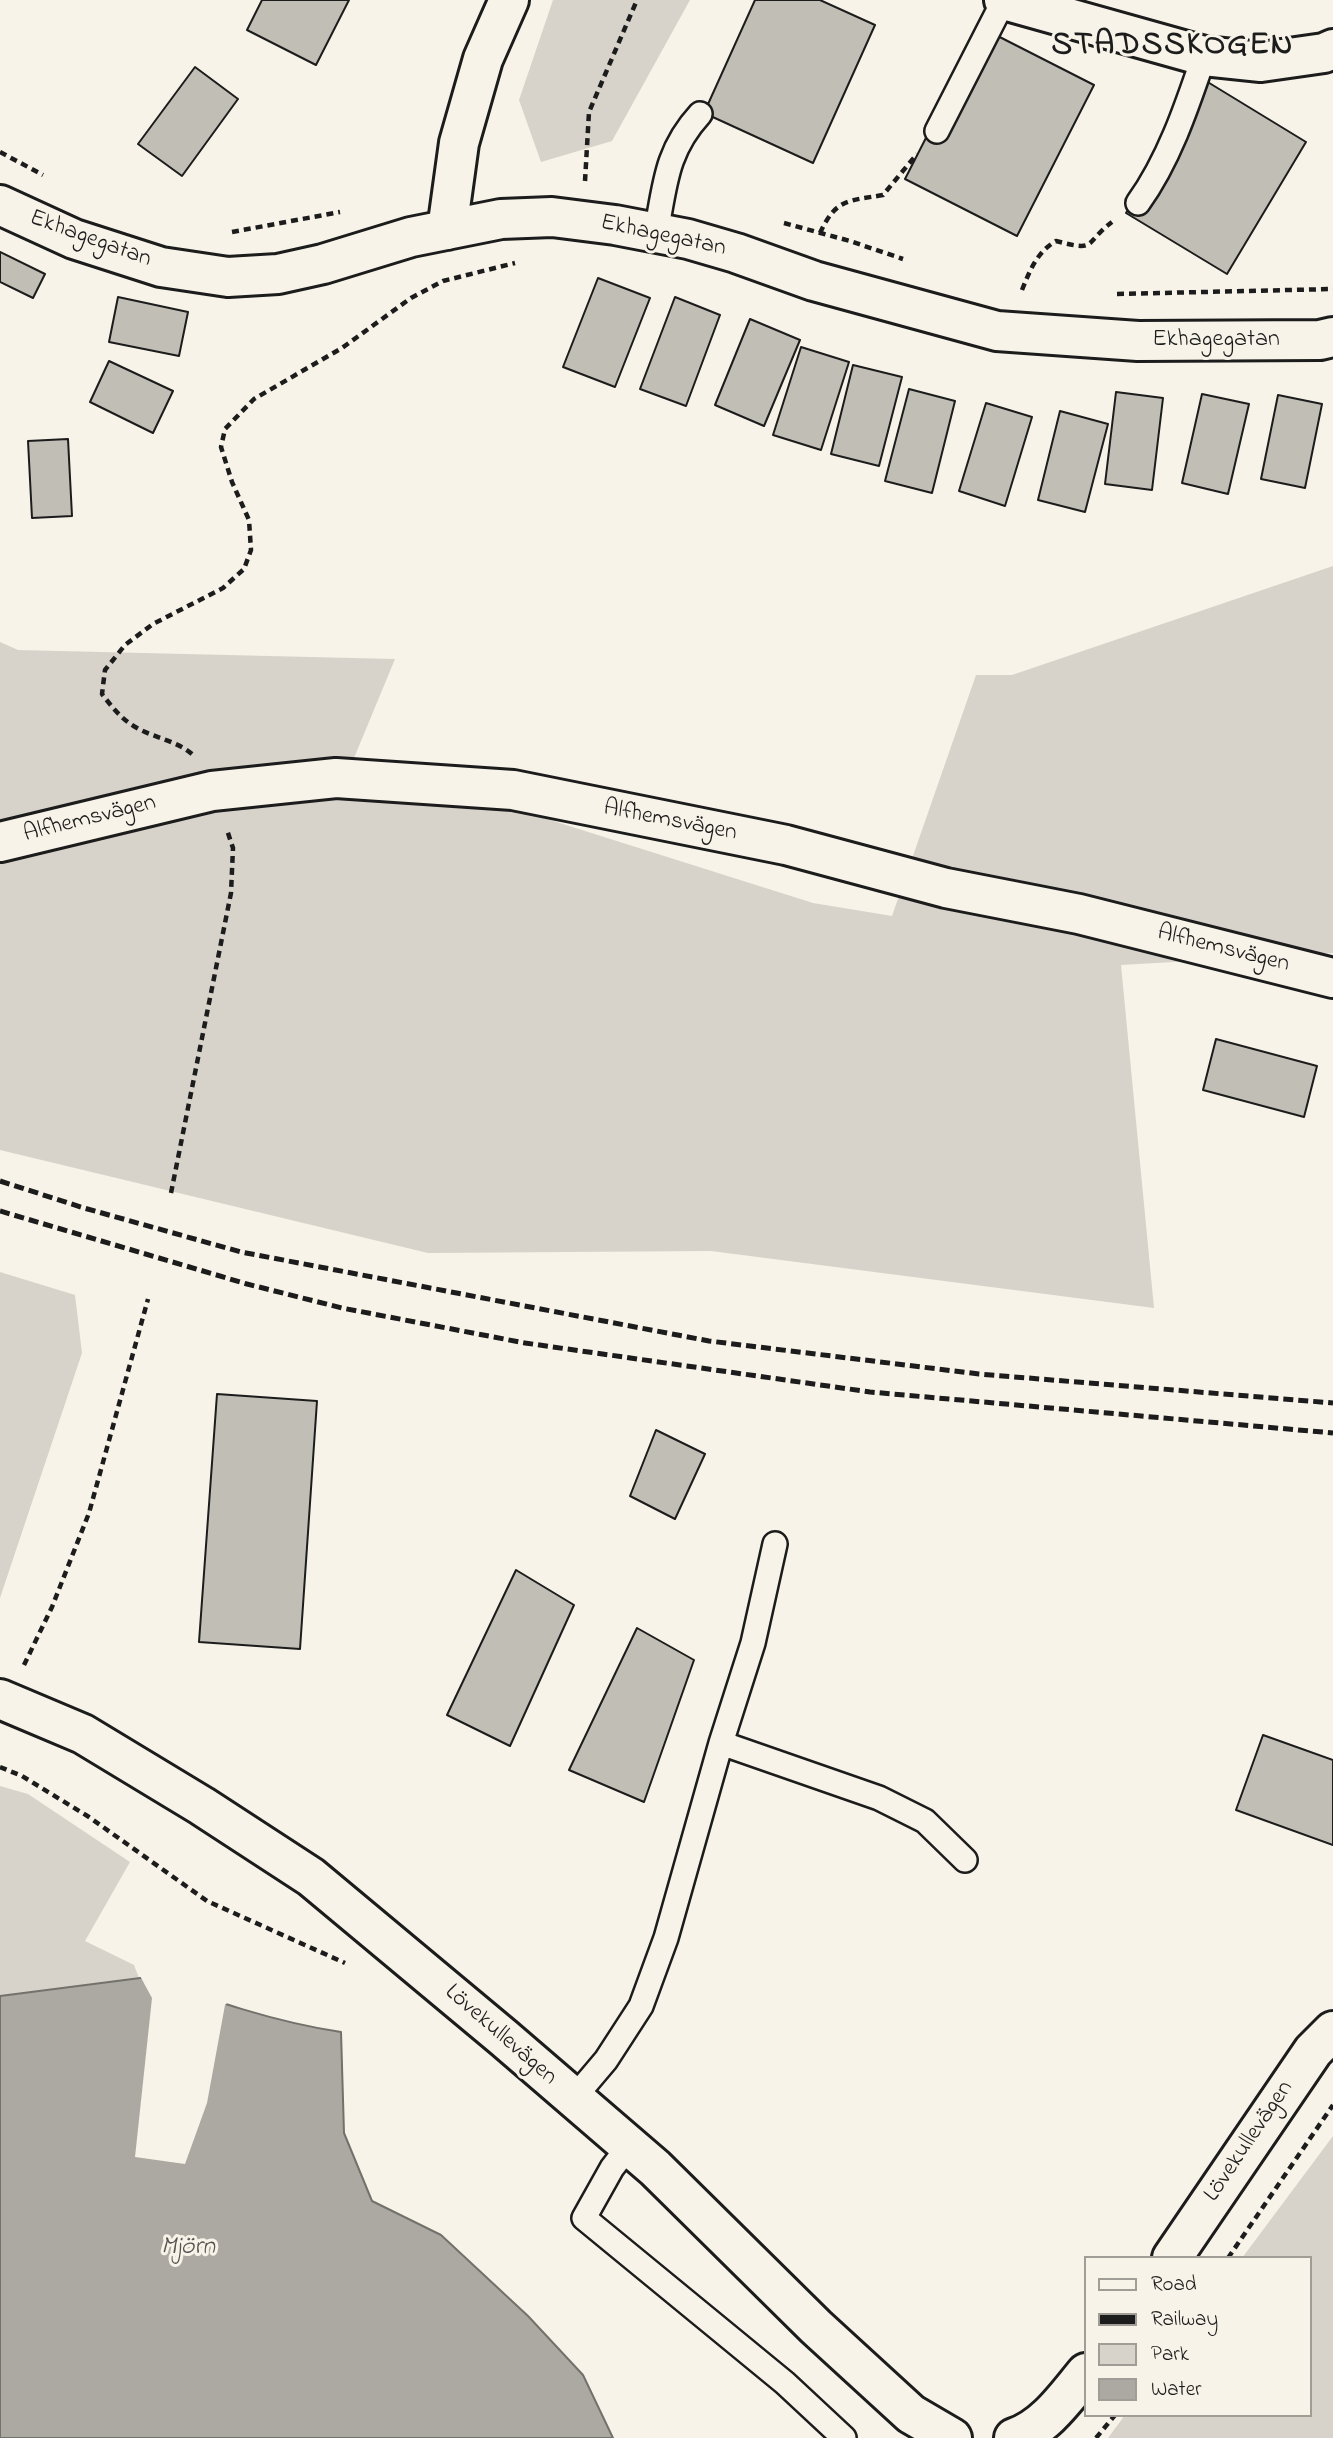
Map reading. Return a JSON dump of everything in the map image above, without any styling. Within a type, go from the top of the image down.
[{"type":"street","points":[[447,230],[459,143],[482,59],[509,0]]},
{"type":"street","points":[[1004,0],[1203,56],[1261,62],[1324,53],[1333,49]]},
{"type":"street","name":"Ekhagegatan","points":[[0,205],[74,239],[161,267],[228,277],[278,274],[323,264],[411,237],[501,219],[552,217],[615,225],[700,243],[814,281],[996,331],[1138,341],[1320,340],[1333,337]]},
{"type":"street","name":"Alfhemsvägen","points":[[0,842],[212,791],[336,778],[513,790],[786,845],[946,888],[1079,914],[1333,978]]},
{"type":"street","name":"Lövekullevägen","points":[[5,1701],[83,1734],[202,1806],[311,1877],[655,2168],[816,2327],[911,2414],[952,2438]]},
{"type":"street","name":"Lövekullevägen","points":[[1173,2256],[1313,2051],[1333,2031]]},
{"type":"street","points":[[1014,2438],[1021,2436],[1051,2414],[1084,2375]]},
{"type":"lane","points":[[937,131],[1004,0]]},
{"type":"lane","points":[[1138,203],[1150,187],[1188,104],[1203,56]]},
{"type":"lane","points":[[656,233],[673,151],[687,128],[700,114]]},
{"type":"lane","points":[[573,2099],[606,2060],[641,2006],[666,1938],[721,1743],[753,1643],[775,1544]]},
{"type":"lane","points":[[721,1743],[890,1803],[925,1821],[965,1860]]},
{"type":"lane","points":[[629,2146],[612,2168],[584,2218],[785,2383],[844,2438]]},
{"type":"path","points":[[585,182],[589,112],[637,0]]},
{"type":"path","points":[[0,152],[52,180]]},
{"type":"path","points":[[820,233],[836,208],[849,200],[883,195],[899,174]]},
{"type":"path","points":[[552,217],[546,191],[597,182]]},
{"type":"path","points":[[225,233],[342,211]]},
{"type":"path","points":[[780,222],[914,262]]},
{"type":"path","points":[[1022,290],[1031,267],[1045,248],[1056,241],[1081,248],[1091,244],[1105,228]]},
{"type":"path","points":[[171,1193],[231,893],[233,848],[212,791],[207,767],[184,747],[137,728],[116,712],[102,694],[105,670],[125,645],[153,624],[223,588],[244,569],[251,550],[249,520],[232,482],[221,447],[225,429],[254,399],[342,348],[411,298],[443,281],[523,261]]},
{"type":"path","points":[[1012,289],[1034,292]]},
{"type":"path","points":[[1106,295],[1333,289]]},
{"type":"path","points":[[5,1701],[52,1607],[89,1513],[148,1299]]},
{"type":"path","points":[[0,1766],[22,1776],[89,1817],[207,1901],[356,1968]]},
{"type":"path","points":[[1229,2256],[1333,2105]]},
{"type":"path","points":[[1096,2438],[1113,2417]]},
{"type":"green space","points":[[553,0],[690,0],[612,141],[541,162],[519,100]]},
{"type":"green space","points":[[1333,566],[1333,953],[1121,965],[1154,1308],[711,1251],[428,1253],[0,1150],[0,642],[18,650],[395,659],[354,758],[813,903],[892,916],[976,675],[1012,675]]},
{"type":"green space","points":[[0,1272],[75,1295],[82,1353],[0,1598]]},
{"type":"green space","points":[[0,1786],[28,1794],[130,1862],[85,1941],[134,1965],[139,1978],[0,1996]]},
{"type":"green space","points":[[1333,2136],[1333,2438],[1108,2438],[1124,2417],[1312,2417],[1312,2256],[1243,2256]]},
{"type":"water","name":"Mjörn","points":[[148,1977],[267,2016],[341,2032],[344,2133],[372,2201],[441,2235],[528,2316],[583,2375],[613,2438],[0,2438],[0,1996]]},
{"type":"pier","points":[[149,1973],[228,2002],[225,2005],[207,2103],[185,2164],[135,2157],[152,1998],[139,1974]]},
{"type":"building","points":[[262,0],[349,0],[316,65],[247,30]]},
{"type":"building","points":[[755,0],[820,0],[875,25],[813,163],[704,113]]},
{"type":"building","points":[[982,28],[1094,85],[1017,236],[905,179]]},
{"type":"building","points":[[195,67],[238,99],[182,176],[138,144]]},
{"type":"building","points":[[1206,81],[1306,142],[1227,274],[1126,213]]},
{"type":"building","points":[[0,252],[45,274],[33,298],[0,282]]},
{"type":"building","points":[[598,278],[650,298],[615,387],[563,367]]},
{"type":"building","points":[[118,297],[188,312],[179,356],[109,342]]},
{"type":"building","points":[[675,297],[720,315],[686,406],[640,389]]},
{"type":"building","points":[[750,319],[800,340],[764,426],[715,405]]},
{"type":"building","points":[[801,347],[849,362],[821,450],[773,435]]},
{"type":"building","points":[[109,361],[173,391],[153,433],[90,402]]},
{"type":"building","points":[[853,365],[902,377],[879,466],[831,454]]},
{"type":"building","points":[[909,389],[955,401],[932,493],[885,481]]},
{"type":"building","points":[[1116,392],[1163,398],[1152,490],[1105,484]]},
{"type":"building","points":[[1202,394],[1249,404],[1228,494],[1182,483]]},
{"type":"building","points":[[1278,395],[1322,404],[1305,488],[1261,479]]},
{"type":"building","points":[[986,403],[1032,417],[1005,506],[959,491]]},
{"type":"building","points":[[1060,411],[1108,424],[1085,512],[1038,500]]},
{"type":"building","points":[[68,439],[72,516],[32,518],[28,441]]},
{"type":"building","points":[[1216,1039],[1317,1066],[1304,1117],[1203,1090]]},
{"type":"building","points":[[217,1394],[317,1401],[300,1649],[199,1642]]},
{"type":"building","points":[[656,1430],[705,1454],[675,1519],[630,1496]]},
{"type":"building","points":[[516,1570],[574,1605],[510,1746],[447,1715]]},
{"type":"building","points":[[637,1628],[694,1660],[644,1802],[569,1770]]},
{"type":"building","points":[[1263,1735],[1333,1760],[1333,1845],[1236,1810]]},
{"type":"railway","points":[[0,1181],[84,1208],[241,1252],[709,1341],[979,1374],[1333,1403]]},
{"type":"railway","points":[[0,1211],[247,1284],[342,1308],[525,1343],[870,1392],[1333,1433]]},
{"type":"district","name":"STADSSKOGEN","points":[[1173,48]]}]
